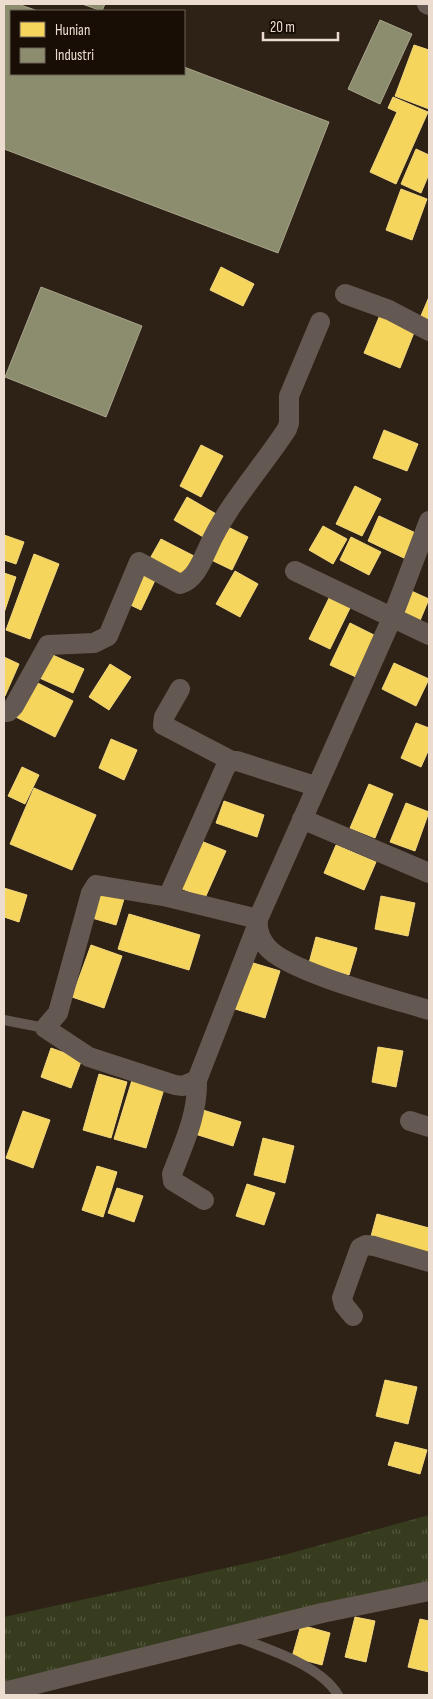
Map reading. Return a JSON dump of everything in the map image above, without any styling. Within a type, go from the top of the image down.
[{"type":"street","points":[[345,294],[389,310],[429,330]]},
{"type":"street","points":[[4,712],[8,712],[14,706],[48,645],[94,643],[108,636],[139,562],[180,584],[189,580],[201,563],[218,524],[287,429],[289,396],[320,322]]},
{"type":"street","points":[[204,1200],[173,1182],[172,1174],[194,1117],[198,1096],[197,1080],[257,923],[392,618],[429,521]]},
{"type":"street","points":[[295,571],[429,635]]},
{"type":"street","points":[[180,689],[164,717],[163,725],[232,761]]},
{"type":"street","points":[[168,897],[226,766],[232,761],[238,760],[316,786]]},
{"type":"street","points":[[302,819],[429,873]]},
{"type":"street","points":[[197,1080],[183,1086],[175,1085],[89,1057],[46,1028],[58,1013],[91,893],[96,886],[168,897],[257,923]]},
{"type":"street","points":[[257,923],[266,947],[290,965],[429,1010]]},
{"type":"street","points":[[410,1121],[429,1127]]},
{"type":"street","points":[[353,1316],[344,1306],[342,1298],[360,1248],[366,1245],[374,1246],[429,1262]]},
{"type":"street","points":[[4,1692],[322,1613],[429,1590]]},
{"type":"lane","points":[[4,1020],[46,1028]]},
{"type":"lane","points":[[235,1636],[317,1673],[331,1683],[338,1695]]},
{"type":"green space","points":[[429,1515],[429,1588],[4,1687],[4,1617],[284,1555]]},
{"type":"building: Hunian","points":[[414,45],[429,50],[429,109],[395,96]]},
{"type":"building: Hunian","points":[[393,97],[428,112],[396,184],[370,172],[397,112],[388,108]]},
{"type":"building: Hunian","points":[[416,149],[429,155],[429,174],[421,193],[401,184]]},
{"type":"building: Hunian","points":[[401,189],[427,199],[412,240],[386,230]]},
{"type":"building: Hunian","points":[[221,267],[254,284],[243,306],[210,290]]},
{"type":"building: Hunian","points":[[429,297],[429,322],[420,318]]},
{"type":"building: Hunian","points":[[380,315],[415,330],[400,368],[364,353]]},
{"type":"building: Hunian","points":[[384,430],[418,444],[407,471],[373,458]]},
{"type":"building: Hunian","points":[[201,445],[223,456],[201,497],[180,486]]},
{"type":"building: Hunian","points":[[355,486],[381,499],[362,536],[336,524]]},
{"type":"building: Hunian","points":[[187,497],[218,515],[205,538],[174,520]]},
{"type":"building: Hunian","points":[[379,516],[420,535],[408,560],[368,541]]},
{"type":"building: Hunian","points":[[222,524],[248,537],[232,570],[205,557]]},
{"type":"building: Hunian","points":[[323,526],[347,539],[333,564],[309,550]]},
{"type":"building: Hunian","points":[[4,535],[24,542],[16,564],[4,560]]},
{"type":"building: Hunian","points":[[351,537],[381,552],[369,575],[340,560]]},
{"type":"building: Hunian","points":[[161,539],[196,557],[183,581],[148,562]]},
{"type":"building: Hunian","points":[[34,554],[59,564],[30,639],[6,630]]},
{"type":"building: Hunian","points":[[140,566],[158,574],[141,610],[124,602]]},
{"type":"building: Hunian","points":[[235,571],[258,584],[240,617],[216,604]]},
{"type":"building: Hunian","points":[[4,573],[16,577],[4,613]]},
{"type":"building: Hunian","points":[[407,589],[429,599],[419,623],[396,612]]},
{"type":"building: Hunian","points":[[331,594],[352,604],[330,649],[309,639]]},
{"type":"building: Hunian","points":[[350,623],[378,637],[358,678],[330,665]]},
{"type":"building: Hunian","points":[[46,652],[84,669],[73,693],[35,676]]},
{"type":"building: Hunian","points":[[4,657],[19,664],[5,696],[4,695]]},
{"type":"building: Hunian","points":[[394,663],[429,679],[416,706],[382,689]]},
{"type":"building: Hunian","points":[[110,664],[131,677],[109,710],[89,697]]},
{"type":"building: Hunian","points":[[30,679],[73,701],[55,737],[12,715]]},
{"type":"building: Hunian","points":[[416,723],[429,728],[429,749],[421,767],[401,758]]},
{"type":"building: Hunian","points":[[111,739],[137,750],[124,780],[99,768]]},
{"type":"building: Hunian","points":[[22,767],[39,775],[25,804],[8,796]]},
{"type":"building: Hunian","points":[[369,784],[393,794],[375,838],[350,828]]},
{"type":"building: Hunian","points":[[34,788],[96,815],[72,870],[10,844]]},
{"type":"building: Hunian","points":[[224,801],[264,815],[257,837],[216,823]]},
{"type":"building: Hunian","points":[[406,803],[429,812],[415,851],[390,842]]},
{"type":"building: Hunian","points":[[201,841],[226,851],[205,898],[180,888]]},
{"type":"building: Hunian","points":[[336,845],[376,862],[364,890],[324,873]]},
{"type":"building: Hunian","points":[[4,888],[27,895],[19,922],[4,917]]},
{"type":"building: Hunian","points":[[100,891],[124,899],[116,925],[92,918]]},
{"type":"building: Hunian","points":[[381,896],[415,903],[408,936],[375,929]]},
{"type":"building: Hunian","points":[[129,914],[200,935],[189,970],[118,949]]},
{"type":"building: Hunian","points":[[316,937],[357,948],[349,975],[309,963]]},
{"type":"building: Hunian","points":[[91,945],[122,956],[104,1008],[72,997]]},
{"type":"building: Hunian","points":[[250,962],[280,971],[265,1018],[235,1009]]},
{"type":"building: Hunian","points":[[378,1047],[403,1051],[396,1087],[372,1082]]},
{"type":"building: Hunian","points":[[51,1048],[82,1059],[71,1088],[41,1077]]},
{"type":"building: Hunian","points":[[99,1074],[127,1082],[111,1138],[83,1130]]},
{"type":"building: Hunian","points":[[132,1080],[164,1089],[146,1148],[114,1139]]},
{"type":"building: Hunian","points":[[203,1110],[241,1122],[233,1146],[195,1134]]},
{"type":"building: Hunian","points":[[23,1111],[50,1120],[33,1168],[6,1158]]},
{"type":"building: Hunian","points":[[263,1138],[294,1146],[285,1183],[254,1175]]},
{"type":"building: Hunian","points":[[97,1166],[117,1172],[103,1217],[82,1210]]},
{"type":"building: Hunian","points":[[247,1184],[275,1193],[264,1225],[236,1216]]},
{"type":"building: Hunian","points":[[117,1188],[143,1196],[134,1222],[108,1213]]},
{"type":"building: Hunian","points":[[377,1214],[429,1228],[429,1257],[370,1240]]},
{"type":"building: Hunian","points":[[385,1380],[417,1387],[408,1424],[376,1416]]},
{"type":"building: Hunian","points":[[395,1442],[427,1450],[420,1474],[388,1465]]},
{"type":"building: Hunian","points":[[355,1617],[375,1621],[366,1662],[345,1657]]},
{"type":"building: Hunian","points":[[420,1619],[429,1621],[429,1672],[408,1667]]},
{"type":"building: Hunian","points":[[301,1625],[330,1633],[322,1665],[292,1657]]},
{"type":"building: Industri","points":[[4,4],[18,4],[35,10],[10,10],[10,75],[185,75],[185,67],[329,122],[278,253],[4,149]]},
{"type":"building: Industri","points":[[82,4],[105,4],[102,10]]},
{"type":"building: Industri","points":[[380,20],[412,34],[380,104],[348,89]]},
{"type":"building: Industri","points":[[41,287],[142,326],[106,417],[5,377]]}]
